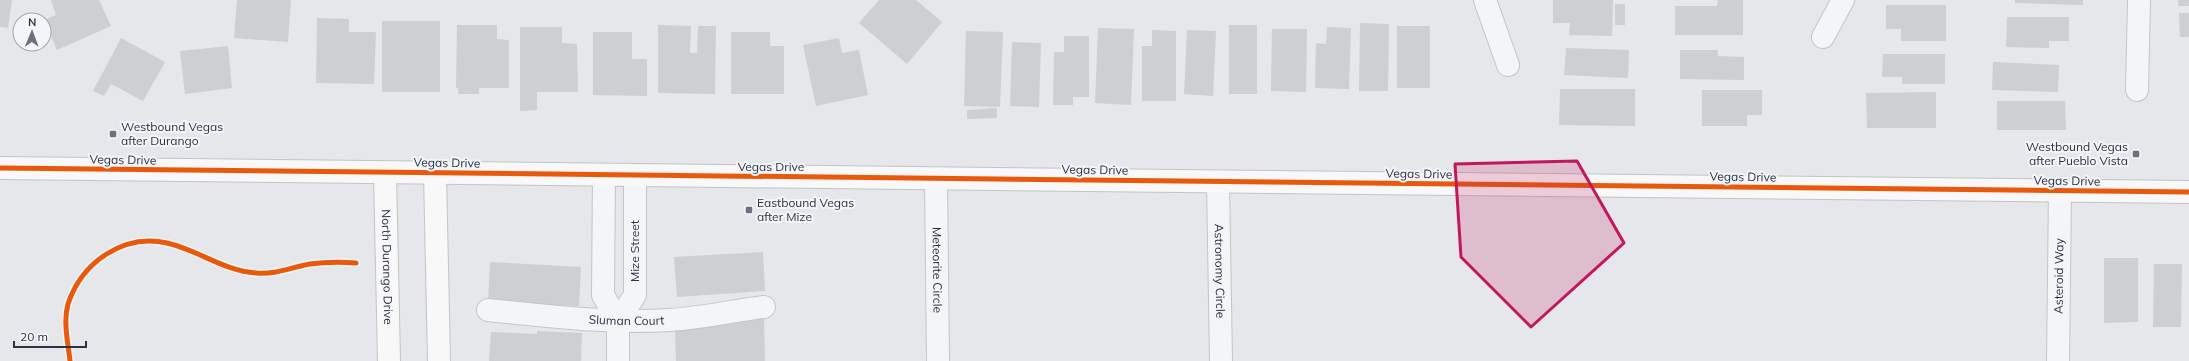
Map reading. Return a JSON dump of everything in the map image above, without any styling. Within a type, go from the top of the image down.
[{"type":"main road","name":"Vegas Drive","points":[[0,168],[604,176],[2189,192]]},
{"type":"main road","name":"North Durango Drive","points":[[386,173],[389,361]]},
{"type":"main road","points":[[435,173],[439,361]]},
{"type":"street","points":[[1485,0],[1508,65]]},
{"type":"street","points":[[1823,37],[1843,0]]},
{"type":"street","points":[[2136,90],[2139,0]]},
{"type":"street","points":[[604,176],[603,295],[618,321],[618,361]]},
{"type":"street","name":"Mize Street","points":[[618,321],[635,295],[635,176]]},
{"type":"street","name":"Meteorite Circle","points":[[936,179],[938,361]]},
{"type":"street","name":"Astronomy Circle","points":[[1218,182],[1221,361]]},
{"type":"street","name":"Asteroid Way","points":[[2058,361],[2060,191]]},
{"type":"street","name":"Sluman Court","points":[[488,310],[550,317],[618,321],[671,320],[764,307]]},
{"type":"highlighted area","points":[[1577,161],[1624,243],[1531,327],[1461,257],[1455,164]]},
{"type":"building","points":[[0,0],[12,0],[8,28],[0,27]]},
{"type":"building","points":[[51,0],[99,0],[111,26],[57,50],[52,38],[52,17],[56,15]]},
{"type":"building","points":[[237,0],[291,0],[288,42],[234,38]]},
{"type":"building","points":[[879,0],[916,0],[942,22],[907,64],[859,23]]},
{"type":"building","points":[[1553,0],[1613,0],[1612,36],[1569,35],[1570,23],[1553,23]]},
{"type":"building","points":[[1718,0],[1743,0],[1743,35],[1675,35],[1675,6],[1717,6]]},
{"type":"building","points":[[2015,0],[2083,0],[2083,5],[2015,3]]},
{"type":"building","points":[[2178,0],[2189,0],[2189,6],[2178,6]]},
{"type":"building","points":[[1615,4],[1625,4],[1625,25],[1615,25]]},
{"type":"building","points":[[1886,5],[1946,5],[1946,41],[1901,41],[1901,29],[1886,29]]},
{"type":"building","points":[[2179,13],[2189,13],[2189,37],[2180,37]]},
{"type":"building","points":[[2007,17],[2069,17],[2069,41],[2049,41],[2049,48],[2006,47]]},
{"type":"building","points":[[317,18],[349,19],[349,32],[376,32],[374,84],[316,83]]},
{"type":"building","points":[[382,21],[440,21],[440,92],[382,92]]},
{"type":"building","points":[[1360,23],[1389,24],[1388,91],[1359,91]]},
{"type":"building","points":[[457,25],[497,25],[497,39],[509,40],[509,88],[479,88],[479,94],[458,94],[458,88],[456,88]]},
{"type":"building","points":[[658,25],[691,26],[690,53],[697,53],[698,26],[716,26],[715,94],[658,93]]},
{"type":"building","points":[[1229,25],[1257,25],[1257,94],[1229,94]]},
{"type":"building","points":[[1397,26],[1430,26],[1430,88],[1397,88]]},
{"type":"building","points":[[520,27],[562,27],[562,43],[577,44],[578,92],[537,92],[537,110],[520,111]]},
{"type":"building","points":[[1327,27],[1351,28],[1349,89],[1315,88],[1316,43],[1326,44]]},
{"type":"building","points":[[1098,28],[1134,29],[1131,105],[1095,103]]},
{"type":"building","points":[[1272,29],[1307,29],[1306,92],[1271,91]]},
{"type":"building","points":[[1152,30],[1176,31],[1176,101],[1142,101],[1142,46],[1152,46]]},
{"type":"building","points":[[1187,30],[1216,31],[1213,96],[1184,94]]},
{"type":"building","points":[[966,31],[1003,32],[1000,107],[964,106]]},
{"type":"building","points":[[593,32],[632,32],[632,59],[647,59],[647,96],[593,95]]},
{"type":"building","points":[[731,32],[770,32],[770,46],[784,46],[784,94],[731,94]]},
{"type":"building","points":[[1064,36],[1089,36],[1089,97],[1073,97],[1073,105],[1053,105],[1054,52],[1064,52]]},
{"type":"building","points":[[121,38],[165,62],[143,101],[111,84],[104,96],[93,91]]},
{"type":"building","points":[[839,38],[842,53],[859,50],[868,95],[816,106],[803,45]]},
{"type":"building","points":[[1012,42],[1041,43],[1039,107],[1010,106]]},
{"type":"building","points":[[228,46],[232,88],[185,94],[180,51]]},
{"type":"building","points":[[1566,48],[1629,50],[1628,78],[1564,75]]},
{"type":"building","points":[[1680,50],[1718,50],[1718,56],[1744,57],[1744,80],[1680,79]]},
{"type":"building","points":[[1883,54],[1945,54],[1945,84],[1902,84],[1902,77],[1882,77]]},
{"type":"building","points":[[1993,62],[2059,65],[2058,92],[1992,90]]},
{"type":"building","points":[[1560,89],[1635,89],[1635,126],[1559,125]]},
{"type":"building","points":[[1702,90],[1762,90],[1762,115],[1747,115],[1747,126],[1702,126]]},
{"type":"building","points":[[1936,92],[1936,128],[1867,128],[1866,93]]},
{"type":"building","points":[[1997,101],[2065,101],[2066,130],[1997,130]]},
{"type":"building","points":[[997,108],[997,118],[967,119],[967,110]]},
{"type":"building","points":[[763,252],[765,291],[677,297],[674,257]]},
{"type":"building","points":[[2104,258],[2138,258],[2138,322],[2104,323]]},
{"type":"building","points":[[490,262],[581,267],[579,306],[488,302]]},
{"type":"building","points":[[2154,264],[2182,264],[2181,327],[2153,327]]},
{"type":"building","points":[[764,319],[765,361],[676,361],[675,327],[717,326],[716,320]]},
{"type":"building","points":[[537,331],[582,333],[581,361],[489,361],[491,332],[537,334]]},
{"type":"cycle path","points":[[0,168],[2189,192]]},
{"type":"cycle path","points":[[70,361],[66,332],[68,304],[83,275],[107,254],[120,247],[135,242],[151,241],[167,243],[189,250],[233,268],[256,273],[277,272],[316,263],[356,263]]},
{"type":"place","name":"Westbound Vegas after Durango","points":[[113,134]]},
{"type":"place","name":"Westbound Vegas after Pueblo Vista","points":[[2136,154]]},
{"type":"place","name":"Eastbound Vegas after Mize","points":[[749,210]]}]
